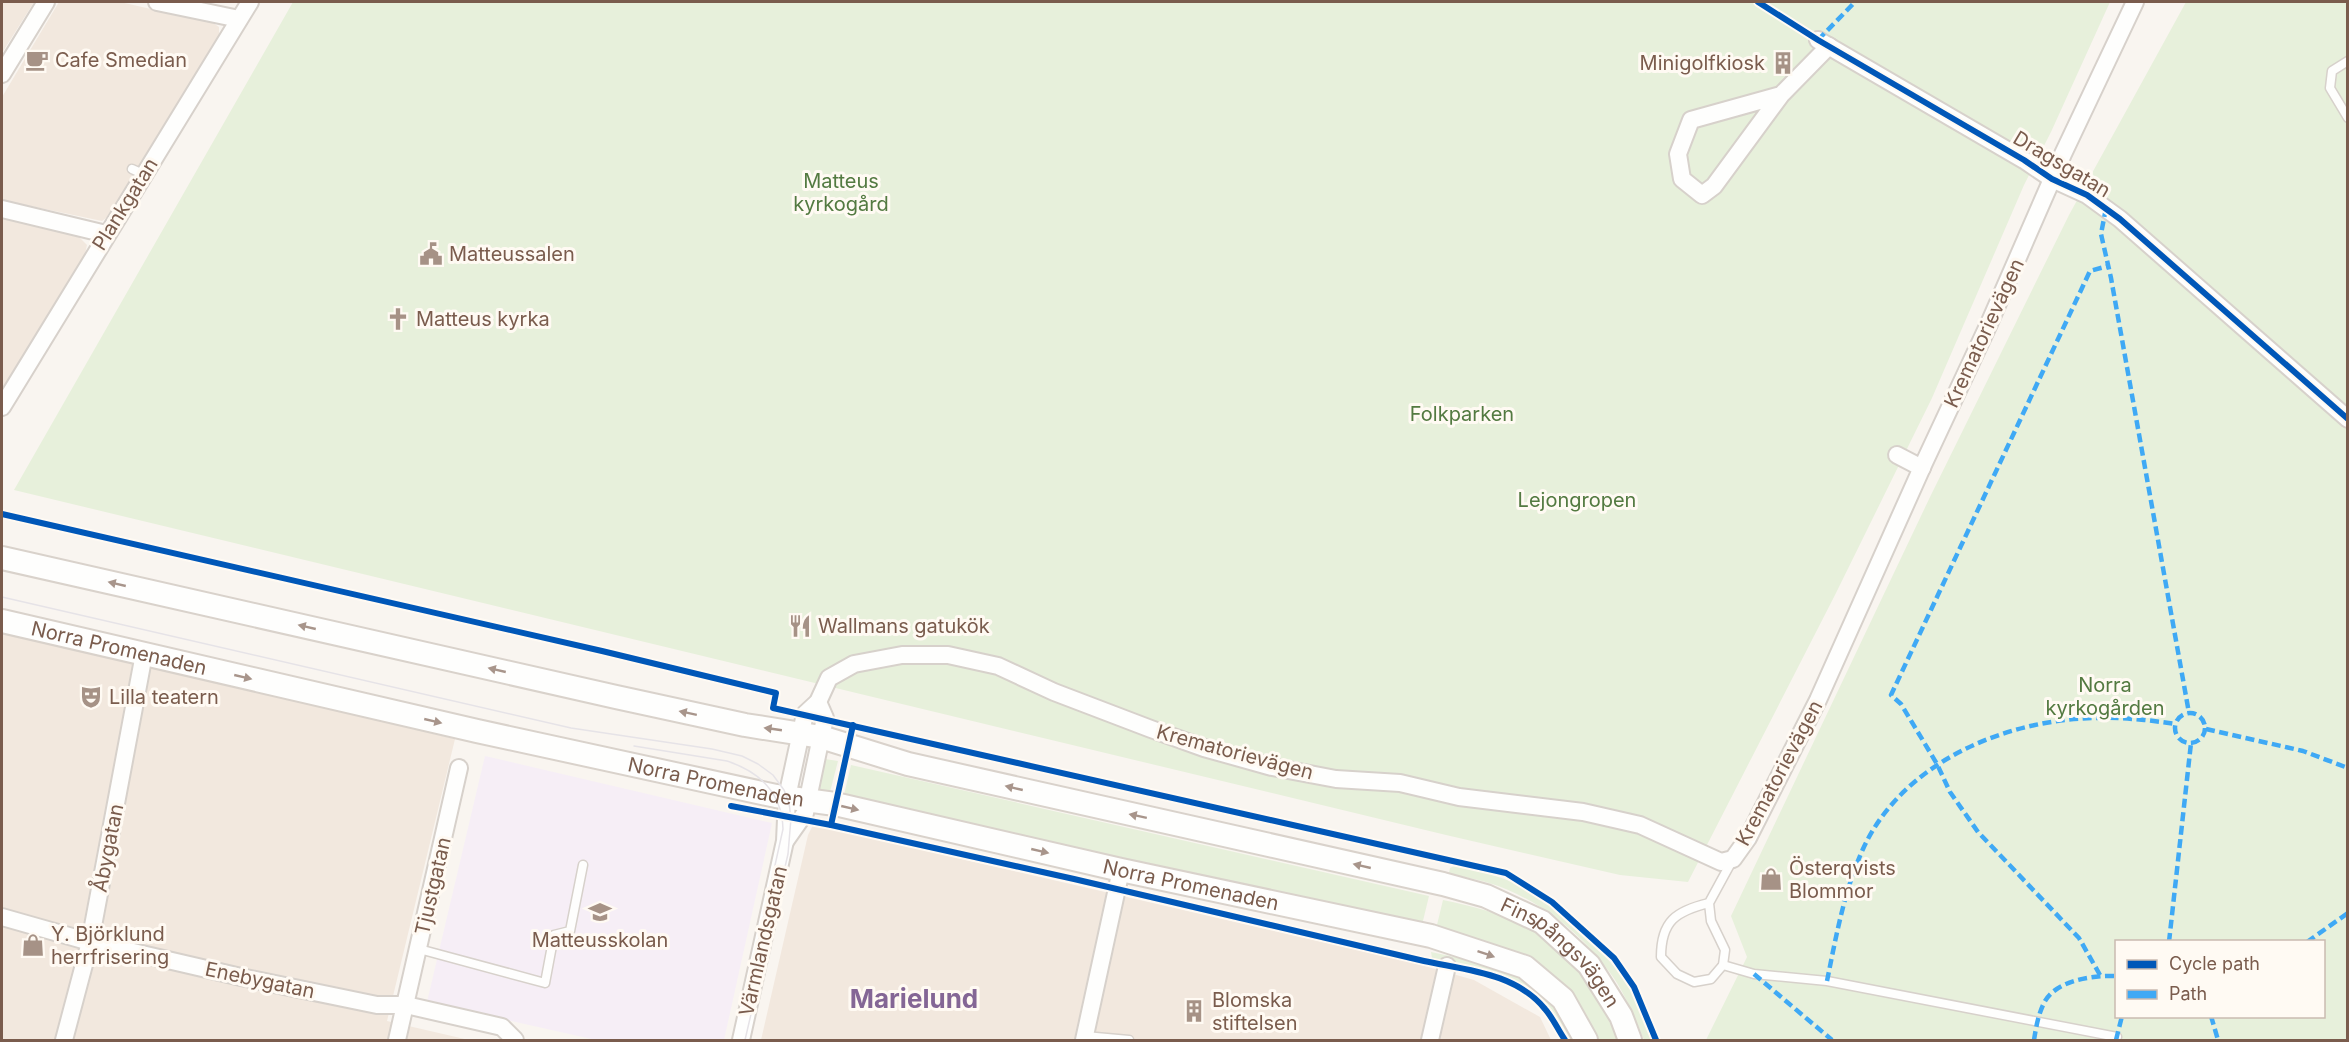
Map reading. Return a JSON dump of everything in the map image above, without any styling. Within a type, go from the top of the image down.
[{"type":"main road","points":[[2,558],[745,725],[809,742]]},
{"type":"main road","name":"Norra Promenaden","points":[[2,621],[488,734],[1431,936]]},
{"type":"main road","name":"Finspångsvägen","points":[[809,742],[1486,896],[1542,921],[1589,966],[1621,1016],[1630,1041]]},
{"type":"main road","name":"Finspångsvägen","points":[[1431,936],[1525,967],[1563,999],[1586,1041]]},
{"type":"street","points":[[2,74],[46,2]]},
{"type":"street","points":[[157,2],[239,19]]},
{"type":"street","name":"Plankgatan","points":[[2,407],[106,234],[138,172],[250,2]]},
{"type":"street","name":"Krematorievägen","points":[[809,742],[825,718],[818,702],[829,678],[854,664],[902,655],[948,655],[998,666],[1054,692],[1151,729],[1204,748],[1272,767],[1336,779],[1400,783],[1459,797],[1583,812],[1640,825],[1721,862],[1733,859],[1748,838],[1818,699],[1988,326],[2052,179],[2135,2]]},
{"type":"street","name":"Dragsgatan","points":[[1781,94],[1824,43],[2024,160],[2052,179],[2087,195],[2120,219],[2348,419]]},
{"type":"street","points":[[1781,94],[1714,186],[1702,195],[1682,179],[1678,154],[1691,120],[1781,94]]},
{"type":"street","points":[[2,209],[106,234]]},
{"type":"street","points":[[1897,455],[1922,468]]},
{"type":"street","name":"Åbygatan","points":[[64,1041],[90,942],[144,654]]},
{"type":"street","name":"Värmlandsgatan","points":[[741,1041],[785,841],[798,799],[809,742]]},
{"type":"street","name":"Tjustgatan","points":[[397,1041],[459,768]]},
{"type":"street","points":[[1084,1038],[1121,870]]},
{"type":"street","name":"Enebygatan","points":[[2,917],[90,942],[241,977],[377,1005],[406,1005],[501,1027],[515,1041]]},
{"type":"street","points":[[1430,1041],[1447,966]]},
{"type":"lane","points":[[2348,61],[2332,71],[2330,88],[2348,118]]},
{"type":"lane","points":[[1709,903],[1689,908],[1671,919],[1661,939],[1662,957],[1677,974],[1694,982],[1711,979],[1723,964],[1725,950],[1712,921],[1709,903],[1733,859]]},
{"type":"lane","points":[[419,949],[545,983],[554,935],[570,931],[583,865]]},
{"type":"lane","points":[[1723,964],[1754,974],[1827,981],[2117,1037]]},
{"type":"lane","points":[[1084,1038],[1128,1041]]},
{"type":"shaded area","points":[[2,2],[34,2],[2,53]]},
{"type":"shaded area","points":[[59,2],[120,2],[213,23],[219,27],[219,38],[110,215],[102,221],[2,200],[2,97]]},
{"type":"shaded area","points":[[2,218],[76,234],[87,245],[85,254],[2,391]]},
{"type":"shaded area","points":[[2,630],[455,739],[387,1021],[469,1040],[2,1040]]},
{"type":"shaded area","name":"Matteusskolan","points":[[485,756],[772,823],[724,1040],[596,1040],[427,1002]]},
{"type":"shaded area","points":[[813,825],[1414,963],[1474,980],[1540,1017],[1551,1040],[761,1040],[808,835]]},
{"type":"green space","name":"Folkparken","points":[[293,2],[2110,2],[2051,132],[2024,185],[1932,398],[1835,595],[1688,882],[1620,875],[1446,835],[14,490]]},
{"type":"green space","name":"Norra kyrkogården","points":[[2186,2],[2347,2],[2347,1040],[1706,1040],[1747,957],[1731,916],[1930,497],[2069,215]]},
{"type":"green space","points":[[825,759],[838,761],[830,792],[820,790],[818,787]]},
{"type":"green space","points":[[851,765],[1429,896],[1422,925],[844,795]]},
{"type":"green space","points":[[1454,866],[1496,876],[1520,886],[1576,927],[1623,978],[1636,1000],[1652,1040],[1644,1040],[1617,983],[1606,967],[1577,936],[1544,910],[1508,890],[1449,873],[1450,868]]},
{"type":"green space","points":[[1443,900],[1507,918],[1543,937],[1560,950],[1591,984],[1622,1040],[1598,1040],[1586,1013],[1571,992],[1554,975],[1534,961],[1489,942],[1436,929]]},
{"type":"green space","points":[[1431,952],[1493,966],[1522,979],[1547,998],[1577,1040],[1570,1040],[1558,1019],[1544,1002],[1513,980],[1495,973],[1432,958]]},
{"type":"tram line","points":[[2,597],[571,728],[712,749],[742,756],[758,764],[773,775],[784,790],[791,818],[788,854],[745,1040]]},
{"type":"tram line","points":[[634,746],[727,761],[750,771],[774,795],[782,816],[783,829],[758,942]]},
{"type":"marked path","points":[[1818,40],[1855,2]]},
{"type":"marked path","points":[[2106,208],[2101,234],[2111,278],[2189,713]]},
{"type":"marked path","points":[[2100,975],[2079,938],[1978,832],[1950,792],[1937,764],[1901,704],[1891,695],[2090,271],[2108,266]]},
{"type":"marked path","points":[[2190,713],[2196,714],[2204,722],[2205,728],[2204,734],[2196,742],[2190,743],[2184,742],[2176,734],[2175,728],[2176,722],[2184,714],[2190,713]]},
{"type":"marked path","points":[[1827,981],[1837,931],[1856,865],[1863,849],[1880,819],[1903,793],[1929,770],[1959,752],[2025,727],[2094,718],[2176,724]]},
{"type":"marked path","points":[[2206,729],[2303,751],[2348,768]]},
{"type":"marked path","points":[[2169,940],[2191,743]]},
{"type":"marked path","points":[[2310,940],[2348,913]]},
{"type":"marked path","points":[[1754,974],[1832,1040]]},
{"type":"marked path","points":[[2034,1040],[2042,1008],[2049,995],[2076,980],[2115,976]]},
{"type":"marked path","points":[[2116,1040],[2122,1018]]},
{"type":"marked path","points":[[2212,1018],[2218,1040]]},
{"type":"cycle path","points":[[1758,2],[1818,40],[2024,160],[2052,179],[2087,195],[2120,219],[2348,419]]},
{"type":"cycle path","points":[[2,514],[776,693],[773,708],[1506,873],[1552,902],[1614,958],[1634,987],[1656,1040]]},
{"type":"cycle path","points":[[831,825],[853,725]]},
{"type":"cycle path","points":[[731,806],[831,825],[1074,879],[1489,975],[1505,980],[1533,997],[1548,1013],[1565,1040]]},
{"type":"place","name":"Cafe Smedian","points":[[37,60]]},
{"type":"place","name":"Minigolfkiosk","points":[[1783,63]]},
{"type":"place","name":"Matteussalen","points":[[431,254]]},
{"type":"place","name":"Matteus kyrka","points":[[398,319]]},
{"type":"place","name":"Wallmans gatukök","points":[[800,626]]},
{"type":"place","name":"Lilla teatern","points":[[91,697]]},
{"type":"place","name":"Österqvists Blommor","points":[[1771,879]]},
{"type":"place","name":"Matteusskolan","points":[[600,912]]},
{"type":"place","name":"Y. Björklund herrfrisering","points":[[33,945]]},
{"type":"place","name":"Blomska stiftelsen","points":[[1194,1011]]},
{"type":"district","name":"Marielund","points":[[914,999]]},
{"type":"park label","name":"Matteus kyrkogård","points":[[841,192]]},
{"type":"park label","name":"Lejongropen","points":[[1577,500]]}]
